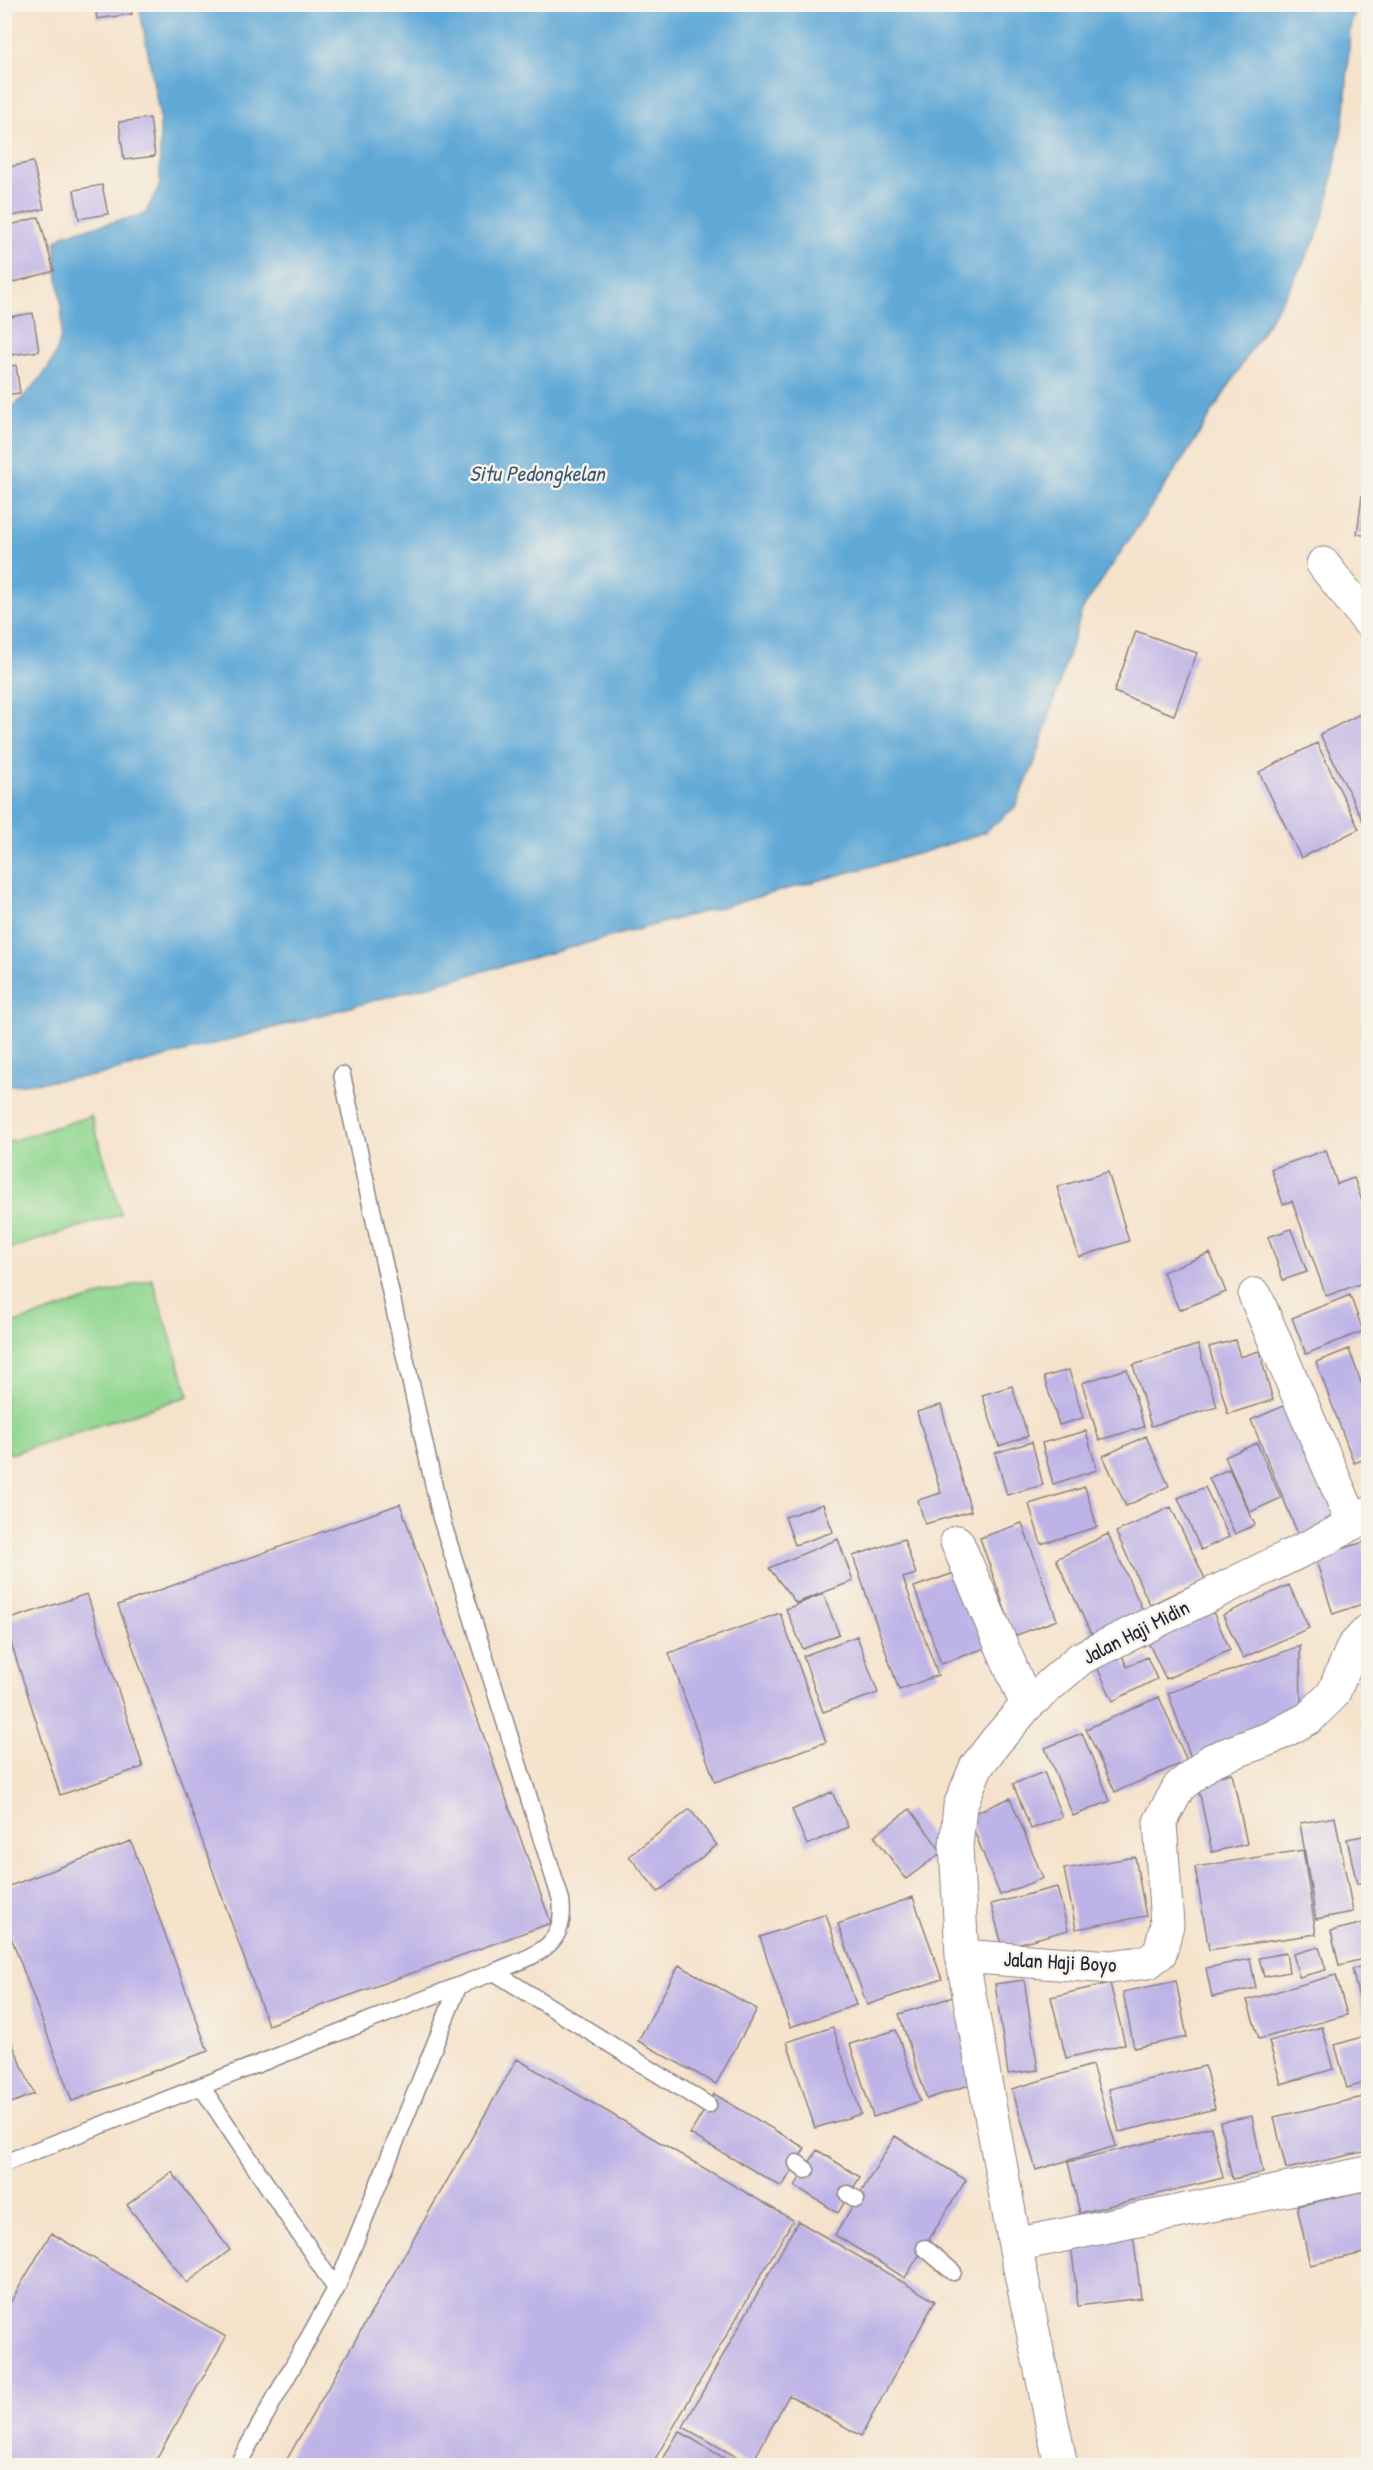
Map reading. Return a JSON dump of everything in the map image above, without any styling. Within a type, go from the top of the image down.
[{"type":"street","points":[[1323,564],[1368,621]]},
{"type":"street","points":[[1255,1295],[1361,1519]]},
{"type":"street","name":"Jalan Haji Midin","points":[[1060,2466],[1015,2245],[962,1956],[956,1846],[960,1806],[976,1767],[1027,1705],[1082,1658],[1100,1647],[1253,1574],[1361,1519]]},
{"type":"street","points":[[957,1542],[1027,1705]]},
{"type":"street","name":"Jalan Haji Boyo","points":[[962,1956],[1110,1967],[1148,1962],[1160,1953],[1167,1925],[1160,1822],[1179,1787],[1212,1760],[1271,1738],[1309,1718],[1333,1694],[1353,1647],[1368,1631]]},
{"type":"street","points":[[1015,2245],[1368,2173]]},
{"type":"lane","points":[[4,2163],[494,1972],[546,1948],[555,1938],[560,1925],[561,1900],[441,1518],[342,1075]]},
{"type":"lane","points":[[494,1972],[708,2105]]},
{"type":"lane","points":[[237,2466],[336,2289],[458,1987]]},
{"type":"lane","points":[[201,2086],[336,2289]]},
{"type":"lane","points":[[925,2248],[953,2272]]},
{"type":"green space","points":[[91,1116],[121,1214],[5,1250],[5,1143]]},
{"type":"green space","points":[[152,1279],[189,1396],[10,1454],[4,1438],[5,1326]]},
{"type":"water","name":"Situ Pedongkelan","points":[[139,4],[1357,5],[1350,27],[1345,113],[1328,201],[1317,236],[1293,282],[1189,450],[1082,610],[1035,762],[1015,807],[985,832],[924,852],[95,1076],[5,1086],[5,413],[35,385],[49,367],[57,349],[62,316],[56,241],[65,234],[145,214],[160,185],[160,117]]},
{"type":"building","points":[[95,4],[131,4],[132,14],[97,19]]},
{"type":"building","points":[[150,118],[155,156],[124,160],[119,122]]},
{"type":"building","points":[[33,162],[44,209],[4,218],[4,168]]},
{"type":"building","points":[[102,185],[108,214],[79,219],[74,190]]},
{"type":"building","points":[[39,217],[54,271],[4,285],[4,227]]},
{"type":"building","points":[[33,313],[39,351],[4,356],[4,318]]},
{"type":"building","points":[[16,365],[20,393],[4,395],[4,367]]},
{"type":"building","points":[[1362,496],[1368,496],[1368,536],[1357,534]]},
{"type":"building","points":[[1136,631],[1197,653],[1174,715],[1114,692]]},
{"type":"building","points":[[1368,710],[1368,828],[1367,829],[1320,734]]},
{"type":"building","points":[[1317,743],[1359,829],[1301,858],[1259,772]]},
{"type":"building","points":[[1326,1150],[1337,1184],[1354,1178],[1368,1218],[1368,1281],[1326,1296],[1292,1201],[1283,1204],[1271,1169]]},
{"type":"building","points":[[1108,1172],[1129,1241],[1079,1257],[1057,1187]]},
{"type":"building","points":[[1291,1229],[1307,1272],[1283,1280],[1268,1237]]},
{"type":"building","points":[[1210,1253],[1226,1292],[1179,1310],[1163,1272]]},
{"type":"building","points":[[1350,1295],[1363,1331],[1306,1354],[1292,1318]]},
{"type":"building","points":[[1235,1340],[1240,1357],[1259,1351],[1273,1400],[1228,1414],[1209,1347]]},
{"type":"building","points":[[1198,1345],[1217,1407],[1151,1426],[1133,1365]]},
{"type":"building","points":[[1349,1349],[1368,1402],[1368,1458],[1354,1463],[1316,1362]]},
{"type":"building","points":[[1127,1369],[1144,1427],[1099,1440],[1082,1383]]},
{"type":"building","points":[[1069,1370],[1083,1418],[1059,1425],[1044,1377]]},
{"type":"building","points":[[1012,1386],[1028,1436],[999,1446],[982,1395]]},
{"type":"building","points":[[1296,1401],[1346,1520],[1300,1539],[1251,1420]]},
{"type":"building","points":[[941,1405],[971,1511],[925,1524],[918,1500],[941,1493],[917,1412]]},
{"type":"building","points":[[1086,1431],[1097,1470],[1053,1484],[1042,1443]]},
{"type":"building","points":[[1146,1436],[1169,1486],[1126,1506],[1103,1456]]},
{"type":"building","points":[[1032,1442],[1043,1485],[1007,1495],[995,1453]]},
{"type":"building","points":[[1257,1443],[1281,1498],[1250,1512],[1225,1457]]},
{"type":"building","points":[[1229,1469],[1255,1525],[1235,1534],[1209,1478]]},
{"type":"building","points":[[1085,1487],[1097,1527],[1041,1544],[1029,1504]]},
{"type":"building","points":[[1205,1487],[1229,1537],[1201,1550],[1178,1498]]},
{"type":"building","points":[[400,1504],[551,1923],[268,2025],[118,1605]]},
{"type":"building","points":[[823,1504],[833,1532],[795,1545],[785,1517]]},
{"type":"building","points":[[1171,1507],[1205,1579],[1150,1605],[1116,1532]]},
{"type":"building","points":[[1022,1523],[1057,1620],[1014,1636],[980,1538]]},
{"type":"building","points":[[1108,1534],[1145,1615],[1093,1638],[1056,1559]]},
{"type":"building","points":[[838,1539],[853,1581],[796,1603],[769,1568]]},
{"type":"building","points":[[904,1539],[916,1574],[903,1578],[938,1675],[899,1690],[853,1556]]},
{"type":"building","points":[[1364,1542],[1368,1557],[1368,1602],[1333,1614],[1315,1557]]},
{"type":"building","points":[[960,1571],[988,1647],[941,1664],[914,1587]]},
{"type":"building","points":[[1289,1585],[1309,1628],[1243,1658],[1223,1615]]},
{"type":"building","points":[[87,1594],[143,1767],[60,1795],[4,1621]]},
{"type":"building","points":[[823,1594],[839,1634],[803,1649],[786,1609]]},
{"type":"building","points":[[1213,1612],[1230,1650],[1166,1679],[1148,1642]]},
{"type":"building","points":[[780,1613],[826,1742],[715,1782],[669,1653]]},
{"type":"building","points":[[857,1636],[878,1693],[823,1712],[803,1656]]},
{"type":"building","points":[[1300,1646],[1301,1706],[1191,1758],[1168,1693]]},
{"type":"building","points":[[1121,1653],[1127,1667],[1147,1657],[1157,1679],[1113,1701],[1096,1665]]},
{"type":"building","points":[[1159,1697],[1187,1761],[1115,1792],[1086,1729]]},
{"type":"building","points":[[1082,1733],[1110,1801],[1073,1816],[1045,1748]]},
{"type":"building","points":[[1044,1772],[1062,1817],[1031,1829],[1013,1784]]},
{"type":"building","points":[[1232,1773],[1247,1844],[1212,1852],[1197,1781]]},
{"type":"building","points":[[832,1792],[848,1827],[807,1845],[792,1810]]},
{"type":"building","points":[[1010,1798],[1043,1878],[1000,1895],[968,1816]]},
{"type":"building","points":[[690,1809],[717,1845],[658,1892],[629,1856]]},
{"type":"building","points":[[910,1809],[942,1852],[906,1879],[874,1836]]},
{"type":"building","points":[[1335,1817],[1353,1912],[1316,1919],[1300,1823]]},
{"type":"building","points":[[1368,1835],[1368,1881],[1357,1884],[1347,1839]]},
{"type":"building","points":[[131,1841],[208,2051],[72,2101],[4,1918],[4,1888]]},
{"type":"building","points":[[1303,1850],[1316,1934],[1209,1950],[1195,1867]]},
{"type":"building","points":[[1135,1857],[1146,1916],[1076,1929],[1064,1869]]},
{"type":"building","points":[[1057,1887],[1068,1930],[1003,1948],[991,1904]]},
{"type":"building","points":[[913,1897],[942,1979],[867,2005],[838,1924]]},
{"type":"building","points":[[826,1914],[856,2005],[790,2027],[760,1937]]},
{"type":"building","points":[[1368,1922],[1368,1958],[1339,1965],[1331,1931]]},
{"type":"building","points":[[1319,1947],[1326,1970],[1299,1977],[1293,1954]]},
{"type":"building","points":[[1286,1953],[1289,1972],[1264,1977],[1259,1958]]},
{"type":"building","points":[[1250,1959],[1256,1988],[1212,1997],[1206,1968]]},
{"type":"building","points":[[679,1965],[757,2009],[716,2084],[638,2041]]},
{"type":"building","points":[[1368,1965],[1368,2034],[1352,1969]]},
{"type":"building","points":[[1336,1975],[1347,2015],[1259,2039],[1247,2000]]},
{"type":"building","points":[[1024,1980],[1038,2070],[1008,2074],[995,1984]]},
{"type":"building","points":[[1176,1981],[1187,2037],[1134,2048],[1123,1992]]},
{"type":"building","points":[[1110,1983],[1125,2044],[1066,2058],[1051,1997]]},
{"type":"building","points":[[953,1997],[981,2081],[927,2099],[899,2014]]},
{"type":"building","points":[[4,2024],[34,2094],[4,2106]]},
{"type":"building","points":[[833,2027],[861,2114],[815,2128],[787,2042]]},
{"type":"building","points":[[1322,2027],[1334,2069],[1281,2084],[1269,2041]]},
{"type":"building","points":[[896,2030],[920,2101],[873,2117],[850,2044]]},
{"type":"building","points":[[1368,2035],[1368,2082],[1347,2088],[1335,2045]]},
{"type":"building","points":[[517,2059],[793,2220],[651,2466],[283,2466]]},
{"type":"building","points":[[1092,2065],[1116,2146],[1036,2170],[1012,2089]]},
{"type":"building","points":[[1205,2066],[1215,2109],[1119,2132],[1109,2089]]},
{"type":"building","points":[[714,2094],[805,2148],[782,2187],[690,2134]]},
{"type":"building","points":[[1368,2096],[1368,2151],[1286,2169],[1274,2117]]},
{"type":"building","points":[[1252,2116],[1263,2173],[1232,2179],[1220,2122]]},
{"type":"building","points":[[1211,2127],[1223,2178],[1080,2213],[1068,2162]]},
{"type":"building","points":[[895,2136],[966,2180],[905,2278],[835,2235]]},
{"type":"building","points":[[817,2150],[860,2177],[838,2213],[795,2186]]},
{"type":"building","points":[[172,2172],[230,2250],[187,2283],[127,2205]]},
{"type":"building","points":[[1368,2190],[1368,2252],[1310,2265],[1297,2206]]},
{"type":"building","points":[[798,2221],[935,2301],[861,2436],[789,2395],[751,2465],[683,2427]]},
{"type":"building","points":[[51,2233],[226,2337],[152,2466],[4,2466],[4,2313]]},
{"type":"building","points":[[1133,2234],[1141,2298],[1078,2306],[1071,2242]]},
{"type":"building","points":[[679,2431],[737,2466],[659,2466]]}]
